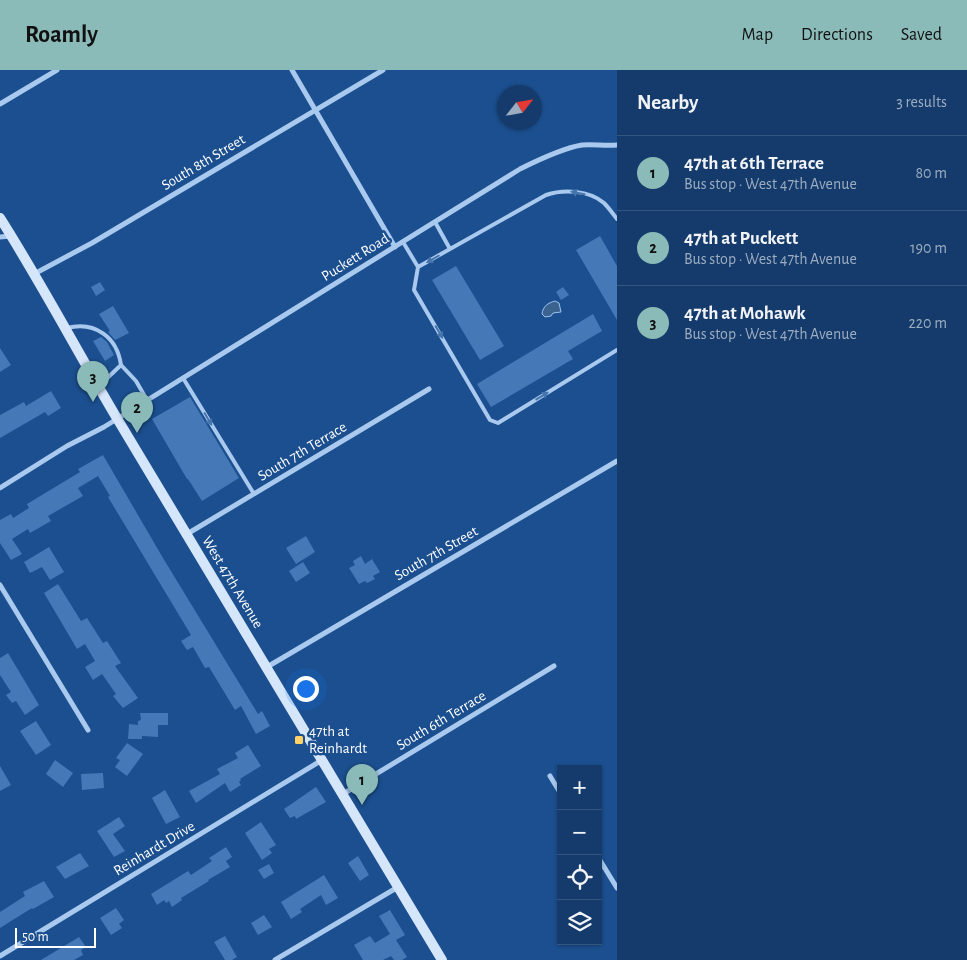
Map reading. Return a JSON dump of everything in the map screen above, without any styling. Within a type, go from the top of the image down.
[{"type":"street","points":[[0,104],[57,70]]},
{"type":"street","points":[[292,70],[395,247]]},
{"type":"street","name":"South 8th Street","points":[[34,274],[92,243],[383,70]]},
{"type":"street","name":"Puckett Road","points":[[0,488],[183,378],[520,169],[540,159],[582,145],[617,145]]},
{"type":"street","name":"West 47th Avenue","points":[[0,218],[341,795],[442,960]]},
{"type":"street","points":[[0,237],[12,236]]},
{"type":"street","name":"South 7th Terrace","points":[[187,534],[429,389]]},
{"type":"street","name":"South 7th Street","points":[[267,667],[617,461]]},
{"type":"street","points":[[0,585],[88,730]]},
{"type":"street","name":"South 6th Terrace","points":[[341,795],[554,666]]},
{"type":"street","name":"Reinhardt Drive","points":[[0,956],[322,760]]},
{"type":"street","points":[[550,776],[557,787]]},
{"type":"street","points":[[602,864],[617,888]]},
{"type":"street","points":[[275,960],[398,887]]},
{"type":"lane","points":[[418,267],[546,194],[565,191],[588,196],[602,202],[617,219]]},
{"type":"lane","points":[[434,222],[450,249]]},
{"type":"lane","points":[[403,242],[418,267],[414,290],[490,420],[498,423],[617,350]]},
{"type":"lane","points":[[65,329],[78,325],[102,331],[110,339],[120,355],[121,364],[136,381],[147,400]]},
{"type":"lane","points":[[98,386],[121,364]]},
{"type":"lane","points":[[183,378],[254,494]]},
{"type":"water","points":[[555,301],[559,303],[561,312],[545,317],[542,314],[543,309]]},
{"type":"building","points":[[600,236],[617,266],[617,320],[576,250]]},
{"type":"building","points":[[456,266],[504,346],[480,360],[432,280]]},
{"type":"building","points":[[100,282],[105,290],[96,296],[91,287]]},
{"type":"building","points":[[563,287],[569,295],[561,300],[556,292]]},
{"type":"building","points":[[113,306],[129,333],[115,340],[108,332],[110,331],[99,314]]},
{"type":"building","points":[[593,314],[602,331],[568,351],[573,359],[491,407],[477,384]]},
{"type":"building","points":[[101,337],[107,342],[114,355],[105,361],[93,341]]},
{"type":"building","points":[[0,348],[11,365],[0,372]]},
{"type":"building","points":[[51,391],[61,408],[48,416],[45,412],[0,438],[0,415],[24,402],[26,406]]},
{"type":"building","points":[[190,397],[239,478],[202,501],[152,419]]},
{"type":"building","points":[[103,455],[258,714],[262,711],[270,726],[256,734],[241,706],[235,710],[209,667],[205,668],[193,647],[187,650],[181,641],[191,635],[108,497],[110,496],[98,476],[78,488],[83,496],[48,516],[51,521],[30,533],[28,529],[12,539],[22,554],[11,560],[0,543],[0,520],[11,514],[13,518],[29,508],[27,504],[80,472],[78,469]]},
{"type":"building","points":[[306,536],[315,552],[296,564],[286,548]]},
{"type":"building","points":[[49,547],[64,572],[50,580],[42,567],[30,573],[24,562]]},
{"type":"building","points":[[361,556],[365,564],[372,559],[380,572],[373,576],[375,579],[359,584],[349,568],[355,565],[353,561]]},
{"type":"building","points":[[303,562],[310,573],[296,582],[289,571]]},
{"type":"building","points":[[58,584],[81,621],[87,618],[103,643],[107,641],[121,663],[115,666],[138,698],[123,708],[113,696],[116,694],[102,674],[93,680],[85,667],[95,661],[85,644],[77,649],[44,593]]},
{"type":"building","points":[[8,653],[39,705],[25,715],[16,701],[12,703],[6,695],[11,692],[0,675],[0,658]]},
{"type":"building","points":[[140,713],[168,713],[168,725],[158,725],[158,737],[142,736],[142,739],[128,739],[129,724],[138,725],[138,721],[141,720]]},
{"type":"building","points":[[36,721],[51,745],[36,755],[20,731]]},
{"type":"building","points":[[127,743],[143,754],[127,776],[115,767],[120,760],[116,758]]},
{"type":"building","points":[[248,745],[261,766],[240,779],[241,785],[230,792],[225,783],[196,803],[189,791],[220,774],[217,769],[238,758],[235,753]]},
{"type":"building","points":[[55,760],[73,773],[63,787],[46,774]]},
{"type":"building","points":[[0,766],[11,785],[0,791]]},
{"type":"building","points":[[103,773],[104,788],[82,790],[81,774]]},
{"type":"building","points":[[316,787],[326,802],[296,819],[295,816],[290,818],[284,809]]},
{"type":"building","points":[[165,790],[180,817],[166,824],[152,798]]},
{"type":"building","points":[[119,817],[125,826],[113,834],[125,851],[114,857],[97,831]]},
{"type":"building","points":[[261,822],[276,845],[269,849],[272,853],[262,860],[245,833]]},
{"type":"building","points":[[226,847],[232,857],[226,861],[230,867],[181,898],[182,900],[172,907],[169,901],[166,903],[164,900],[157,905],[151,894],[188,871],[191,875],[212,861],[209,858]]},
{"type":"building","points":[[80,853],[89,866],[65,879],[56,867]]},
{"type":"building","points":[[358,856],[369,875],[360,881],[348,863]]},
{"type":"building","points":[[269,864],[274,873],[264,879],[258,870]]},
{"type":"building","points":[[324,875],[338,898],[326,905],[321,895],[300,909],[302,912],[291,919],[281,902]]},
{"type":"building","points":[[44,881],[54,897],[0,928],[0,912],[25,896],[23,892]]},
{"type":"building","points":[[116,908],[124,920],[119,924],[122,928],[111,935],[100,918]]},
{"type":"building","points":[[390,910],[405,935],[396,940],[407,957],[402,960],[394,960],[391,956],[383,960],[363,960],[354,945],[370,936],[375,943],[390,934],[379,916]]},
{"type":"building","points":[[264,915],[272,927],[258,935],[251,923]]},
{"type":"building","points":[[225,936],[237,957],[232,960],[225,960],[214,942]]},
{"type":"building","points":[[79,937],[86,947],[81,950],[83,955],[74,960],[41,960]]},
{"type":"place","name":"47th at Mohawk","points":[[93,402]]},
{"type":"place","name":"47th at Puckett","points":[[137,433]]},
{"type":"place","name":"47th at Reinhardt","points":[[299,740]]},
{"type":"place","name":"47th at 6th Terrace","points":[[362,805]]}]
